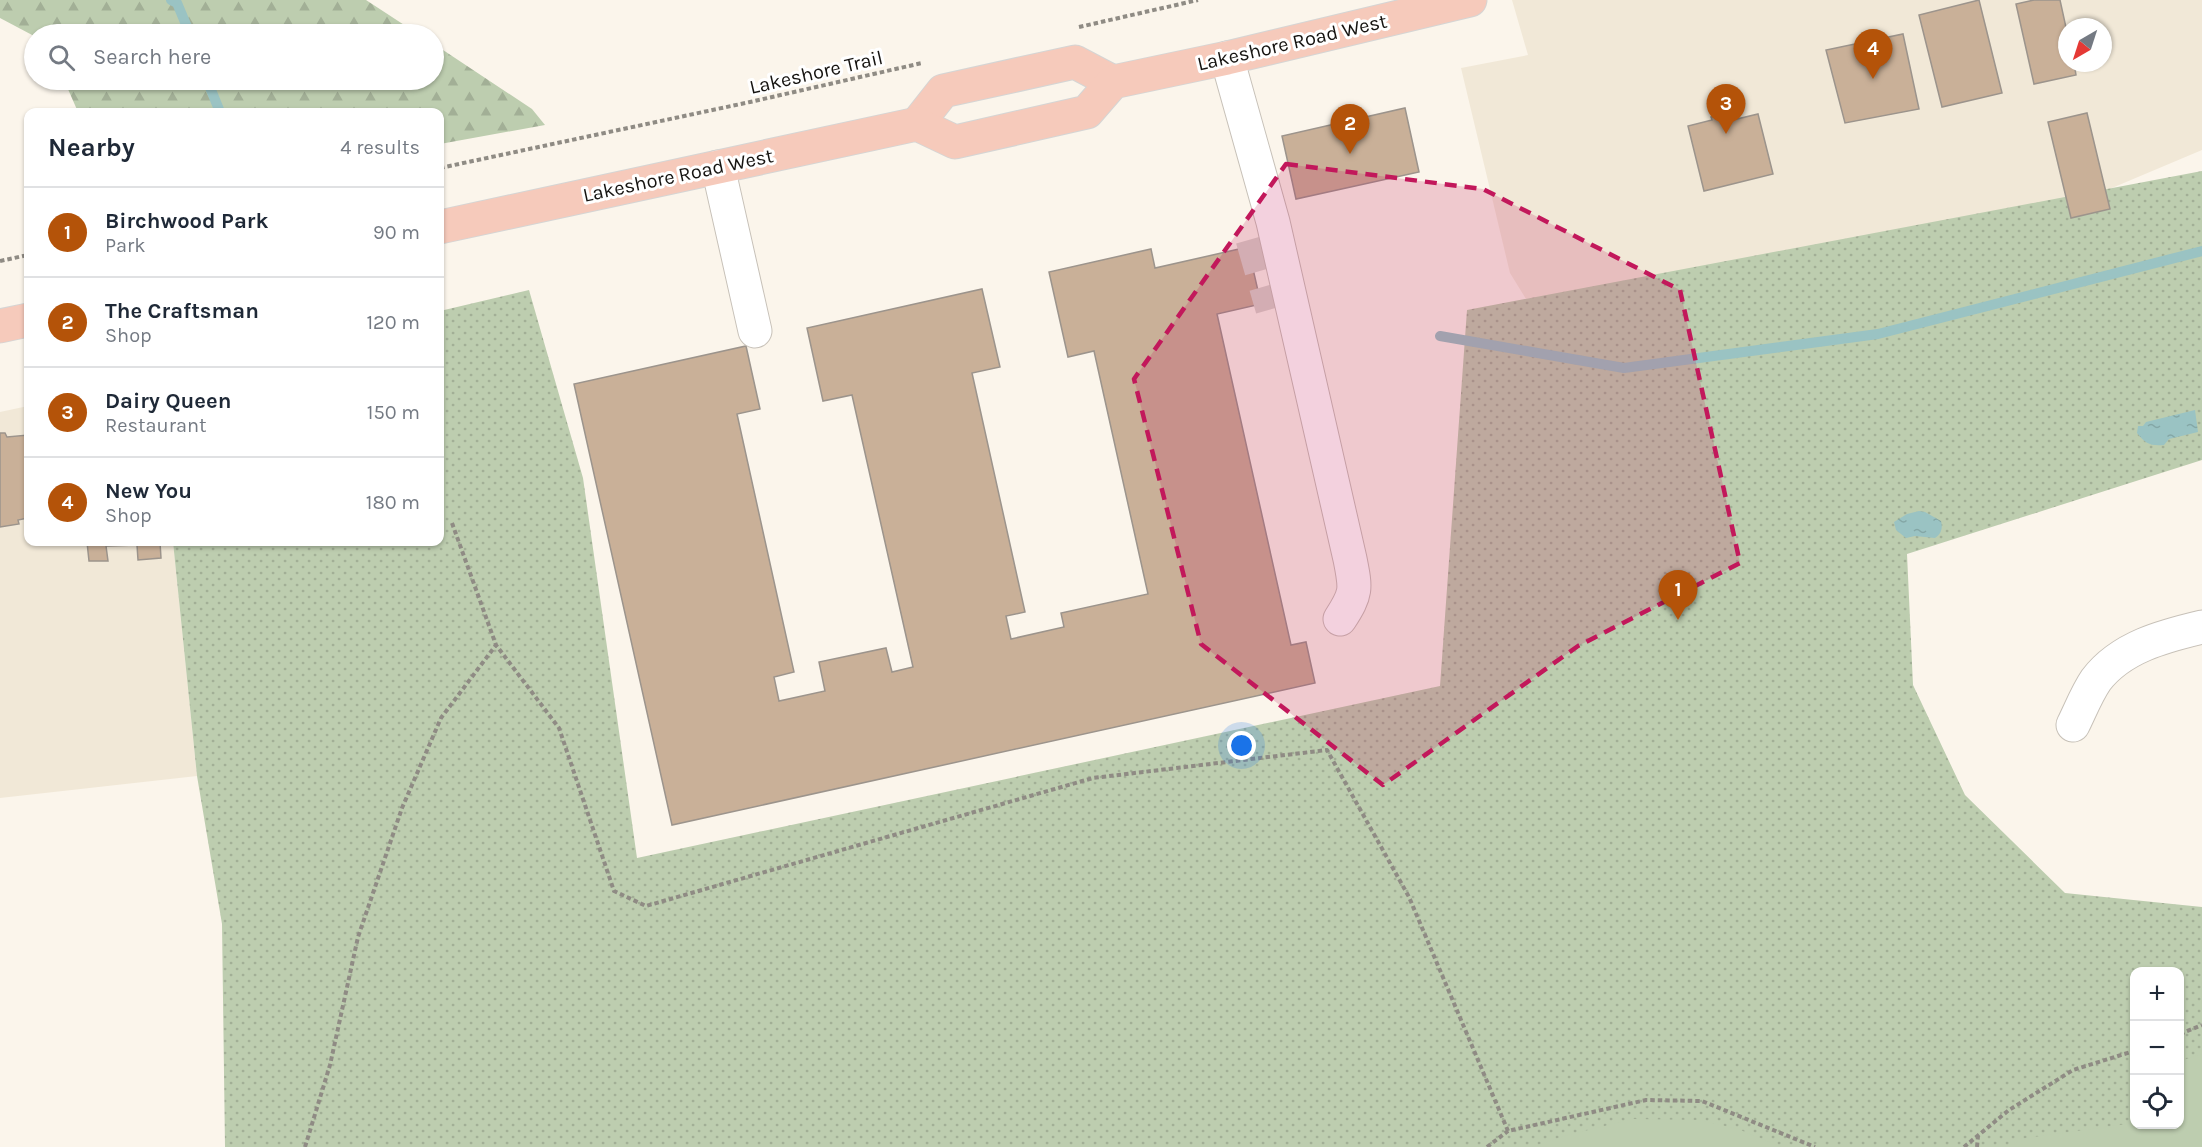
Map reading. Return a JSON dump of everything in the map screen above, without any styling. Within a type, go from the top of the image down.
[{"type":"main road","name":"Lakeshore Road West","points":[[1113,82],[1227,58],[1470,0]]},
{"type":"main road","points":[[1075,62],[1113,82],[1087,112],[955,142],[917,124],[943,91],[1075,62]]},
{"type":"main road","name":"Lakeshore Road West","points":[[444,225],[917,124]]},
{"type":"main road","points":[[0,326],[24,321]]},
{"type":"street","points":[[1227,58],[1269,212],[1283,312],[1355,583],[1353,599],[1340,619]]},
{"type":"street","points":[[718,166],[755,331]]},
{"type":"street","points":[[1252,239],[1252,226],[1269,212]]},
{"type":"street","points":[[2073,725],[2096,680],[2126,652],[2202,627]]},
{"type":"path","points":[[1072,29],[1198,0]]},
{"type":"path","name":"Lakeshore Trail","points":[[444,167],[923,63]]},
{"type":"path","points":[[0,261],[24,256]]},
{"type":"path","points":[[452,523],[496,645],[559,728],[614,891],[646,906],[1093,778],[1327,750],[1409,897],[1508,1131]]},
{"type":"path","points":[[305,1147],[330,1065],[358,938],[402,808],[441,718],[496,645]]},
{"type":"path","points":[[2184,1032],[2202,1025]]},
{"type":"path","points":[[1964,1147],[2009,1110],[2073,1070],[2130,1052]]},
{"type":"path","points":[[1488,1147],[1508,1131],[1646,1100],[1702,1101],[1815,1147]]},
{"type":"path","points":[[1977,1147],[1978,1136]]},
{"type":"highlighted area","points":[[1286,164],[1483,189],[1680,290],[1740,563],[1578,646],[1383,785],[1201,644],[1134,379]]},
{"type":"shaded area","points":[[1512,0],[2202,0],[2202,150],[2074,204],[1526,299],[1510,273],[1461,68],[1528,55]]},
{"type":"shaded area","points":[[24,407],[24,546],[173,546],[197,776],[0,798],[0,412]]},
{"type":"green space","points":[[0,0],[366,0],[403,24],[24,24],[24,31],[0,18]]},
{"type":"green space","points":[[444,51],[532,109],[545,125],[444,143],[444,108],[76,108],[68,90],[444,90]]},
{"type":"green space","points":[[2202,171],[2202,460],[1907,554],[1913,685],[1965,795],[2065,893],[2202,907],[2202,1147],[225,1147],[222,924],[197,776],[173,546],[444,546],[444,310],[529,290],[583,478],[637,858],[1440,686],[1467,310]]},
{"type":"green space","points":[[2202,1054],[2202,1147],[2012,1147],[2019,1139],[2130,1124],[2130,1129],[2184,1129],[2184,1060]]},
{"type":"green space","points":[[1633,1119],[1699,1120],[1738,1129],[1782,1147],[1532,1147],[1568,1135]]},
{"type":"water","points":[[2195,410],[2198,432],[2169,439],[2164,445],[2149,444],[2137,433],[2138,426],[2143,426],[2146,422]]},
{"type":"water","points":[[1919,511],[1941,521],[1941,531],[1935,538],[1915,536],[1906,538],[1896,530],[1894,522],[1907,514]]},
{"type":"building","points":[[1979,0],[2002,93],[1942,107],[1919,15]]},
{"type":"building","points":[[2034,0],[2060,0],[2064,18],[2058,18],[2058,72],[2076,72],[2076,75],[2034,84],[2016,4]]},
{"type":"building","points":[[1903,34],[1919,109],[1845,123],[1826,50]]},
{"type":"building","points":[[1405,108],[1419,172],[1296,199],[1282,136]]},
{"type":"building","points":[[1735,111],[1737,119],[1758,114],[1773,174],[1704,191],[1688,126]]},
{"type":"building","points":[[2087,113],[2110,209],[2071,218],[2048,122]]},
{"type":"building","points":[[1248,247],[1261,304],[1217,314],[1291,645],[1306,642],[1315,683],[672,825],[574,384],[746,346],[760,409],[737,414],[794,672],[774,677],[779,701],[825,691],[819,662],[886,648],[892,672],[913,667],[852,395],[823,401],[807,328],[982,289],[1000,367],[972,373],[1025,612],[1006,616],[1011,639],[1064,627],[1061,613],[1148,594],[1094,351],[1068,357],[1049,272],[1151,249],[1155,268]]},
{"type":"building","points":[[0,433],[5,433],[7,437],[24,435],[24,519],[18,520],[19,524],[0,527]]},
{"type":"building","points":[[87,546],[106,546],[108,561],[89,561]]},
{"type":"building","points":[[137,546],[160,546],[161,558],[138,560]]},
{"type":"waterway","points":[[171,0],[177,3],[186,24]]},
{"type":"waterway","points":[[211,90],[218,108]]},
{"type":"waterway","points":[[1440,336],[1624,368],[1878,334],[2202,251]]},
{"type":"tunnel","points":[[1252,239],[1272,309]]},
{"type":"place","name":"New You","points":[[1873,79]]},
{"type":"place","name":"Dairy Queen","points":[[1726,134]]},
{"type":"place","name":"The Craftsman","points":[[1350,154]]},
{"type":"place","name":"Birchwood Park","points":[[1678,620]]}]
